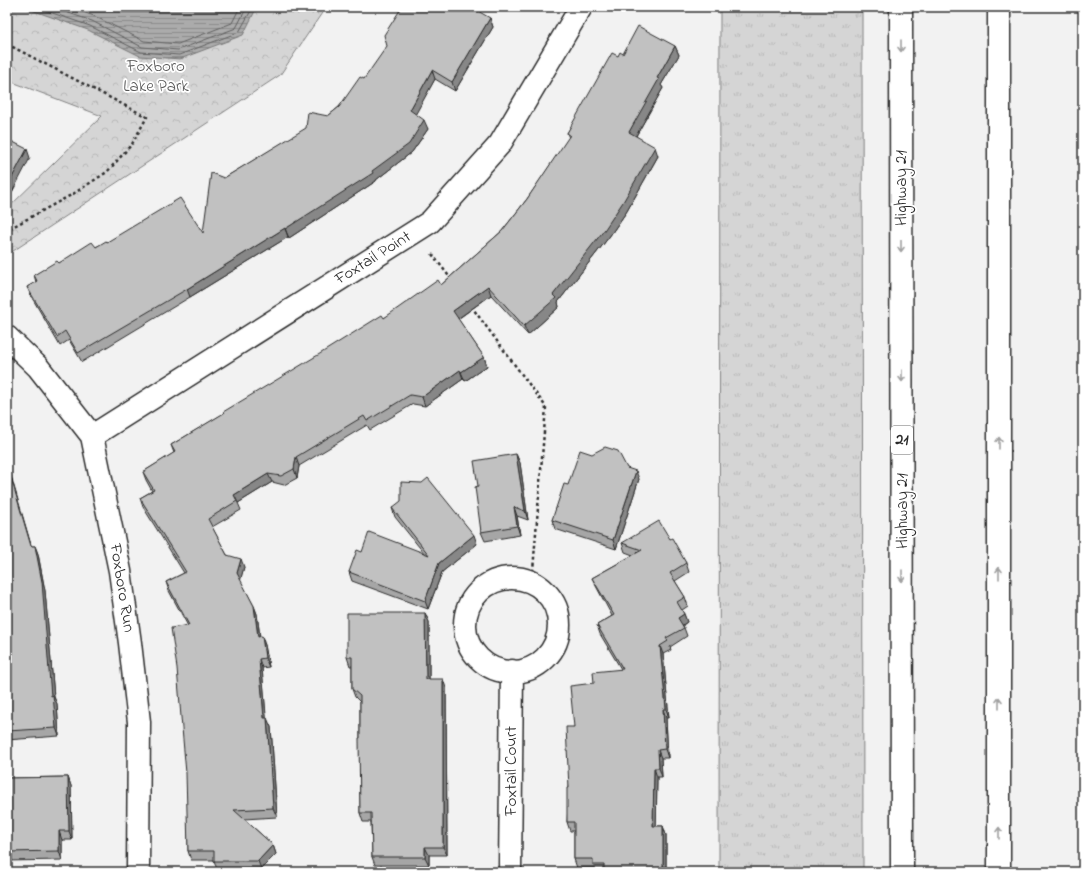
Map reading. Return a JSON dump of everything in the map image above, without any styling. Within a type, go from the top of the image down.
[{"type":"street","name":"Foxtail Point","points":[[92,436],[430,222],[500,144],[581,7]]},
{"type":"street","name":"Highway 21","points":[[901,7],[902,872]]},
{"type":"street","points":[[999,7],[999,872]]},
{"type":"street","name":"Foxboro Run","points":[[7,337],[38,367],[92,436],[120,571],[138,714],[138,872]]},
{"type":"street","points":[[511,578],[527,580],[532,583],[541,587],[551,599],[558,613],[559,629],[555,644],[546,657],[534,666],[519,671],[504,671],[489,666],[477,656],[469,644],[465,629],[466,614],[472,599],[482,588],[496,581],[511,578]]},
{"type":"street","name":"Foxtail Court","points":[[510,872],[512,671]]},
{"type":"path","points":[[7,44],[147,116],[132,144],[107,172],[73,194],[7,230]]},
{"type":"path","points":[[432,254],[451,279]]},
{"type":"path","points":[[470,305],[546,407],[532,583]]},
{"type":"green space","name":"Foxboro Lake Park","points":[[7,7],[326,7],[280,75],[7,255],[7,209],[102,116],[7,80]]},
{"type":"green space","points":[[720,7],[862,7],[863,872],[719,872]]},
{"type":"water","points":[[23,7],[257,7],[243,35],[180,59],[140,56],[88,30]]},
{"type":"building","points":[[402,7],[471,7],[490,18],[452,82],[432,70],[410,110],[424,120],[409,144],[372,171],[373,173],[285,229],[78,353],[65,331],[57,337],[27,287],[37,281],[34,275],[57,261],[59,263],[92,242],[96,247],[106,241],[107,242],[180,198],[203,233],[211,173],[224,178],[306,128],[308,112],[328,116],[339,107],[360,77],[364,79],[387,46],[384,35]]},
{"type":"building","points":[[638,26],[675,46],[657,78],[659,79],[629,132],[655,147],[623,202],[605,229],[553,295],[556,298],[524,326],[488,286],[453,311],[484,357],[461,372],[460,370],[422,397],[410,395],[367,421],[364,416],[296,457],[294,469],[281,476],[268,474],[234,495],[237,501],[208,519],[227,555],[241,559],[237,573],[254,606],[258,637],[262,636],[265,658],[259,659],[264,718],[267,718],[273,808],[234,810],[273,845],[258,861],[214,861],[214,851],[188,851],[186,773],[177,668],[171,628],[189,625],[166,582],[186,572],[140,498],[154,490],[143,472],[175,452],[171,445],[224,413],[223,412],[382,315],[384,318],[438,280],[441,285],[502,231],[527,199],[570,135],[567,133],[612,53],[618,56],[620,52],[623,54]]},
{"type":"building","points":[[7,139],[27,149],[7,187]]},
{"type":"building","points":[[605,447],[618,451],[627,468],[636,471],[613,540],[552,520],[564,484],[568,485],[580,450],[592,454]]},
{"type":"building","points":[[516,454],[525,511],[514,507],[517,526],[481,532],[475,487],[478,486],[474,461]]},
{"type":"building","points":[[7,464],[31,546],[35,546],[42,582],[51,696],[53,695],[56,728],[7,731]]},
{"type":"building","points":[[428,478],[474,535],[439,563],[425,601],[349,572],[357,550],[362,552],[369,532],[429,555],[392,508],[401,501],[401,482],[422,483]]},
{"type":"building","points":[[659,521],[670,539],[672,538],[686,563],[670,573],[685,597],[677,602],[684,614],[678,618],[684,628],[666,638],[668,641],[660,646],[666,709],[663,709],[665,749],[658,750],[659,768],[654,768],[653,826],[663,826],[663,872],[604,872],[604,865],[593,865],[593,859],[574,859],[574,822],[567,822],[567,788],[569,788],[566,727],[574,727],[570,686],[594,683],[593,672],[623,669],[597,625],[614,615],[592,578],[642,550],[622,543]]},
{"type":"building","points":[[347,613],[425,613],[426,679],[443,679],[443,847],[425,847],[425,857],[372,857],[371,813],[360,813],[360,696],[352,689],[352,657],[347,657]]},
{"type":"building","points":[[68,777],[69,831],[59,831],[59,851],[7,852],[7,778]]}]
